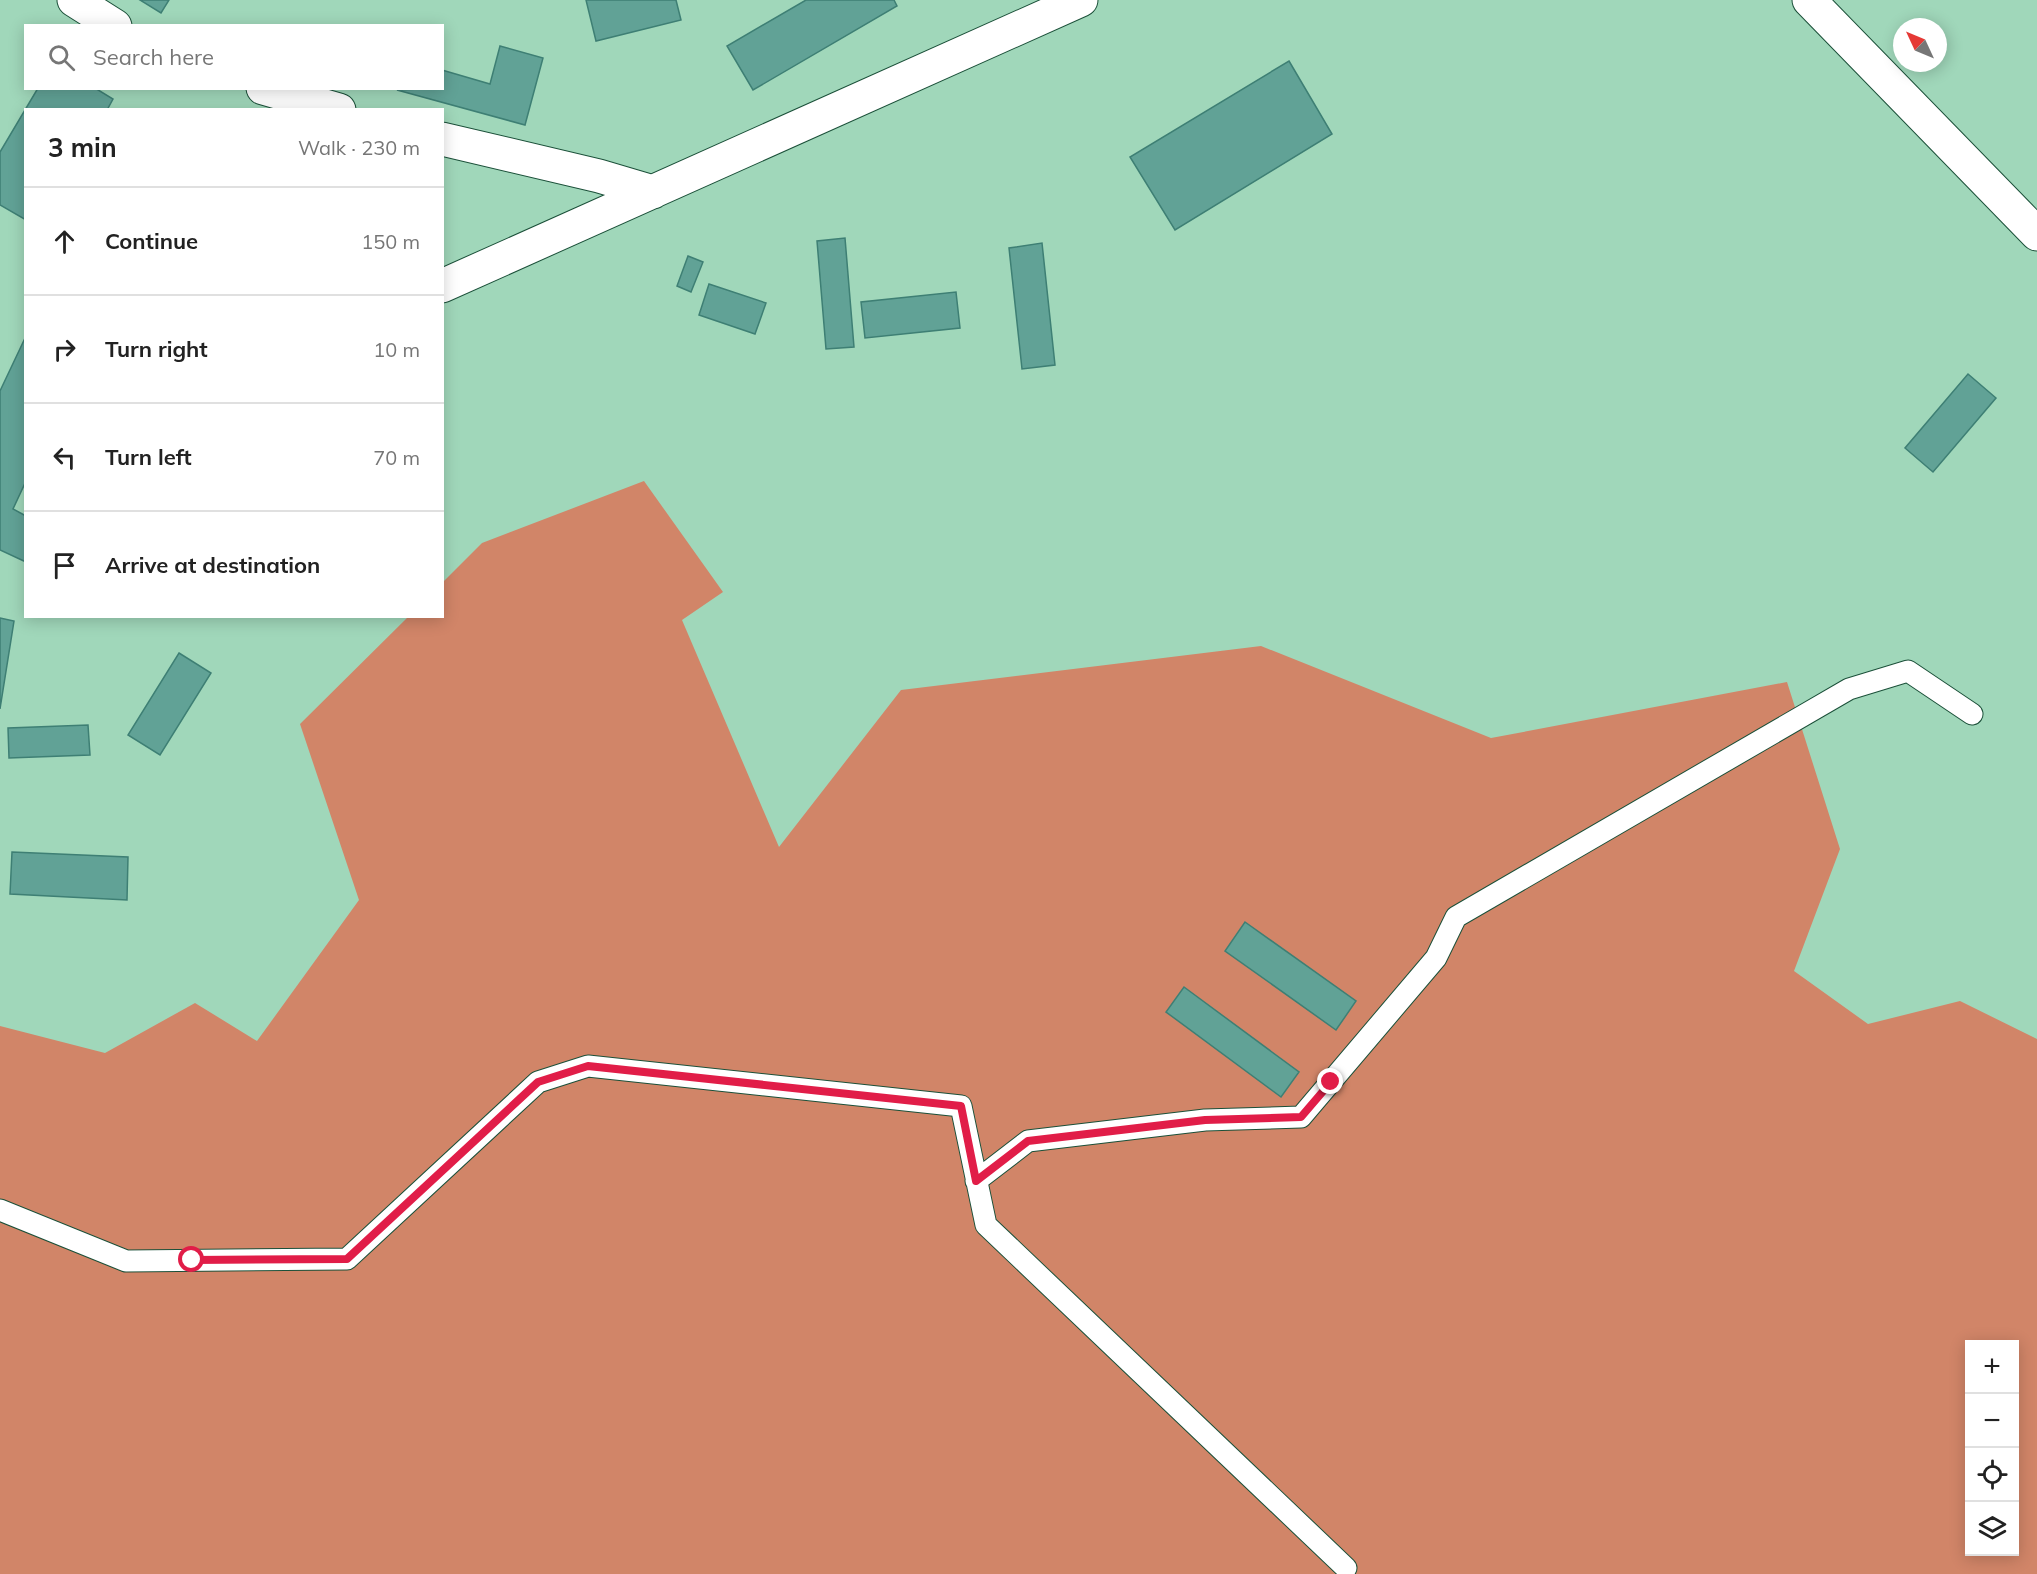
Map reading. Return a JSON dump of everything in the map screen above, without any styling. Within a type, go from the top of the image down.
[{"type":"street","points":[[74,0],[112,24]]},
{"type":"street","points":[[444,285],[1082,0]]},
{"type":"street","points":[[1809,0],[2037,234]]},
{"type":"street","points":[[270,90],[332,108]]},
{"type":"street","points":[[444,139],[599,176],[653,192]]},
{"type":"lane","points":[[976,1181],[1028,1141],[1205,1120],[1301,1117],[1436,958],[1456,917],[1850,689],[1908,671],[1972,714]]},
{"type":"lane","points":[[0,1210],[126,1261],[347,1259],[538,1082],[588,1066],[961,1106],[986,1225],[1346,1568]]},
{"type":"shaded area","points":[[644,481],[723,592],[682,620],[779,847],[901,690],[1261,646],[1491,738],[1787,682],[1840,849],[1794,971],[1868,1024],[1960,1001],[2037,1039],[2037,1574],[0,1574],[0,1026],[105,1053],[195,1003],[257,1041],[359,900],[300,724],[407,618],[444,618],[444,581],[482,543]]},
{"type":"building","points":[[140,0],[169,0],[161,13]]},
{"type":"building","points":[[586,0],[676,0],[681,20],[596,41]]},
{"type":"building","points":[[806,0],[894,0],[897,6],[753,90],[727,46]]},
{"type":"building","points":[[500,46],[543,58],[525,125],[397,90],[444,90],[444,71],[490,84]]},
{"type":"building","points":[[1289,61],[1332,134],[1175,230],[1130,157]]},
{"type":"building","points":[[37,90],[98,90],[113,99],[108,108],[26,108]]},
{"type":"building","points":[[24,112],[24,219],[0,205],[0,152]]},
{"type":"building","points":[[845,238],[854,347],[826,349],[817,241]]},
{"type":"building","points":[[1042,243],[1055,365],[1022,369],[1009,248]]},
{"type":"building","points":[[688,256],[703,262],[691,292],[677,286]]},
{"type":"building","points":[[709,284],[766,303],[755,334],[699,315]]},
{"type":"building","points":[[956,292],[960,328],[865,338],[861,302]]},
{"type":"building","points":[[24,340],[24,485],[13,509],[24,515],[24,561],[0,550],[0,391]]},
{"type":"building","points":[[1968,374],[1996,398],[1933,472],[1905,448]]},
{"type":"building","points":[[0,618],[14,621],[0,709]]},
{"type":"building","points":[[179,653],[211,673],[160,755],[128,735]]},
{"type":"building","points":[[88,725],[90,755],[9,758],[8,728]]},
{"type":"building","points":[[12,852],[128,857],[127,900],[10,894]]},
{"type":"building","points":[[1245,922],[1356,1001],[1336,1030],[1225,951]]},
{"type":"building","points":[[1184,987],[1299,1072],[1281,1097],[1166,1012]]},
{"type":"route","points":[[192,1260],[347,1259],[538,1082],[588,1066],[961,1106],[976,1181],[1028,1141],[1205,1120],[1301,1117],[1331,1082]]}]
